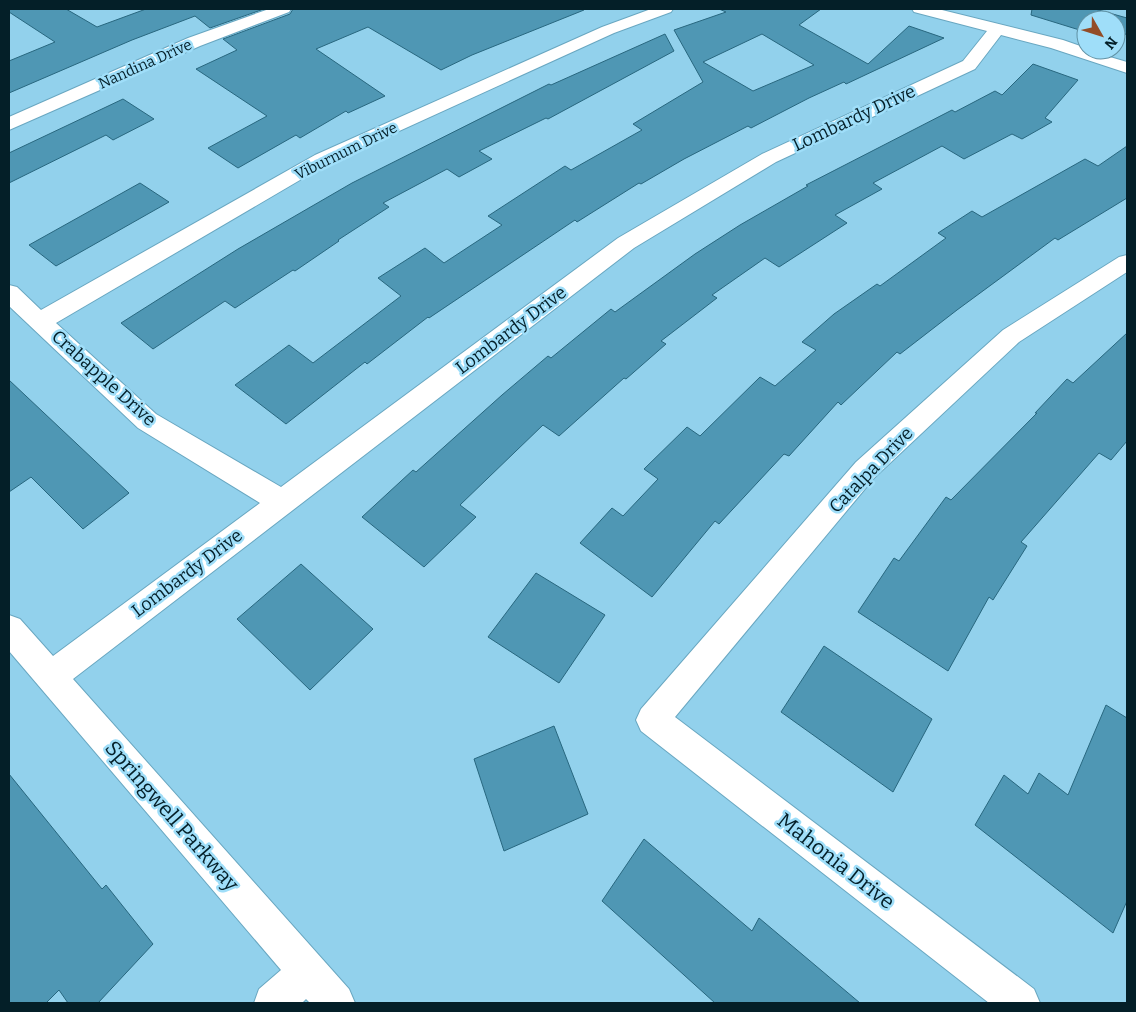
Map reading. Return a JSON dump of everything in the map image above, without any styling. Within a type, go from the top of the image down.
[{"type":"street","name":"Nandina Drive","points":[[9,124],[194,42],[283,9]]},
{"type":"street","name":"Viburnum Drive","points":[[40,321],[322,159],[608,30],[665,9]]},
{"type":"street","points":[[920,9],[1057,44],[1127,68]]},
{"type":"street","name":"Lombardy Drive","points":[[50,677],[626,243],[769,158],[969,65],[997,29]]},
{"type":"street","name":"Catalpa Drive","points":[[652,720],[865,470],[1011,336],[1127,262]]},
{"type":"street","name":"Crabapple Drive","points":[[9,293],[147,421],[282,502]]},
{"type":"street","name":"Springwell Parkway","points":[[9,630],[335,1003]]},
{"type":"street","name":"Mahonia Drive","points":[[652,720],[1020,1003]]},
{"type":"street","points":[[273,1003],[307,972]]},
{"type":"building","points":[[9,9],[66,9],[97,27],[146,9],[264,9],[210,28],[195,16],[132,40],[9,93],[9,61],[55,42],[9,12]]},
{"type":"building","points":[[293,9],[584,10],[472,55],[441,70],[368,27],[316,49],[385,96],[348,113],[346,111],[300,138],[296,135],[238,168],[208,148],[267,116],[196,69],[237,50],[223,39],[290,14]]},
{"type":"building","points":[[719,9],[821,9],[799,25],[868,64],[909,26],[944,38],[846,84],[844,82],[809,98],[751,128],[748,126],[641,184],[639,183],[577,222],[575,220],[428,317],[367,364],[365,362],[286,424],[235,385],[289,345],[313,363],[401,296],[378,278],[425,248],[444,263],[502,225],[488,216],[565,166],[571,170],[642,130],[633,124],[703,82],[674,30],[726,12]],"holes":[[[762,34],[814,65],[753,91],[703,62]]]},
{"type":"building","points":[[1032,9],[1099,10],[1076,10],[1076,29],[1031,15]]},
{"type":"building","points":[[665,34],[674,51],[548,119],[546,118],[479,151],[492,159],[459,177],[447,169],[383,203],[389,207],[295,271],[293,270],[235,308],[225,301],[153,349],[121,323],[238,249],[352,183],[549,84],[551,85]]},
{"type":"building","points":[[1033,64],[1078,80],[1045,118],[1052,122],[1022,139],[1012,134],[964,159],[942,146],[873,183],[882,189],[835,215],[847,223],[779,267],[765,258],[712,295],[717,298],[661,341],[666,344],[626,379],[624,378],[559,436],[543,425],[460,505],[476,517],[424,567],[362,517],[413,470],[416,472],[548,356],[551,358],[611,309],[615,312],[695,254],[740,225],[808,186],[806,185],[952,110],[955,112],[995,91],[1002,95]]},
{"type":"building","points":[[123,99],[154,119],[113,140],[106,135],[9,183],[9,153]]},
{"type":"building","points":[[1127,146],[1127,198],[1058,240],[1055,238],[900,354],[897,352],[841,405],[838,402],[789,456],[784,454],[719,524],[715,521],[652,597],[580,543],[612,508],[623,516],[658,479],[644,469],[687,427],[700,436],[760,377],[775,386],[816,350],[802,342],[834,314],[877,284],[880,286],[946,238],[938,233],[972,211],[982,217],[1085,159],[1098,166]]},
{"type":"building","points":[[140,183],[169,202],[56,266],[29,245]]},
{"type":"building","points":[[1127,333],[1127,441],[1111,460],[1099,453],[1021,542],[1027,546],[993,600],[989,597],[948,671],[858,612],[894,558],[899,561],[946,497],[951,500],[1037,413],[1035,413],[1067,379],[1073,383]]},
{"type":"building","points":[[9,380],[129,493],[83,529],[31,477],[9,492]]},
{"type":"building","points":[[301,564],[373,629],[310,690],[237,619]]},
{"type":"building","points":[[536,573],[605,615],[559,683],[488,637]]},
{"type":"building","points":[[824,646],[932,719],[893,792],[781,712]]},
{"type":"building","points":[[1106,705],[1127,718],[1127,901],[1113,933],[975,825],[1004,775],[1028,794],[1039,773],[1068,795]]},
{"type":"building","points":[[554,726],[588,814],[504,851],[474,759]]},
{"type":"building","points":[[9,774],[102,889],[106,885],[153,944],[98,1003],[68,1003],[59,990],[46,1003],[9,1003]]},
{"type":"building","points":[[644,839],[752,931],[759,918],[860,1003],[715,1003],[602,901]]}]
